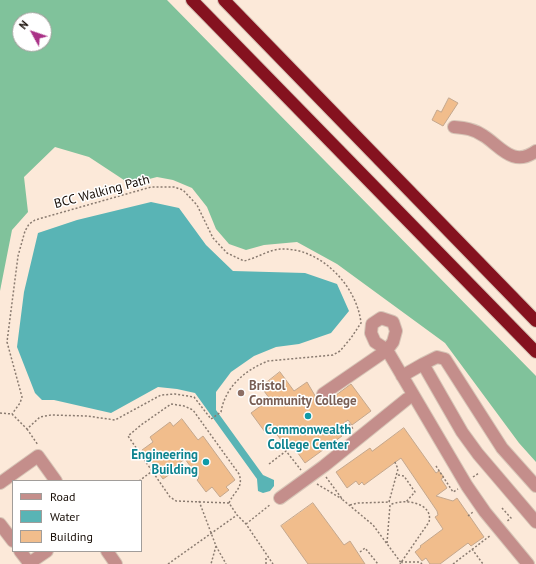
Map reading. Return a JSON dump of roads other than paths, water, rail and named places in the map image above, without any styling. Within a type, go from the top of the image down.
[{"type":"highway","points":[[192,0],[536,352]]},
{"type":"highway","points":[[224,0],[536,320]]},
{"type":"highway","points":[[500,284],[536,315]]},
{"type":"street","points":[[454,126],[468,128],[484,136],[501,151],[516,157],[536,151]]},
{"type":"street","points":[[323,394],[387,350],[467,486],[485,512],[528,564]]},
{"type":"street","points":[[402,376],[437,357],[445,359],[502,448],[536,486]]},
{"type":"street","points":[[423,365],[462,432],[478,454],[536,522]]},
{"type":"street","points":[[280,498],[320,469],[407,399]]},
{"type":"street","points":[[0,483],[38,456],[55,480]]},
{"type":"street","points":[[0,524],[12,540]]},
{"type":"street","points":[[21,552],[29,564],[45,552]]},
{"type":"street","points":[[108,552],[116,564]]},
{"type":"water","points":[[151,202],[179,208],[206,245],[233,271],[305,273],[337,284],[349,311],[331,333],[299,344],[276,347],[254,356],[231,372],[216,392],[216,410],[263,475],[274,480],[274,486],[270,491],[263,493],[258,491],[257,479],[195,393],[158,387],[111,413],[54,400],[42,400],[35,393],[17,347],[24,292],[38,233],[77,220]]},
{"type":"place","name":"Bristol Community College","points":[[241,393]]},
{"type":"place","name":"Commonwealth College Center","points":[[308,416]]},
{"type":"place","name":"Engineering Building","points":[[206,462]]}]
